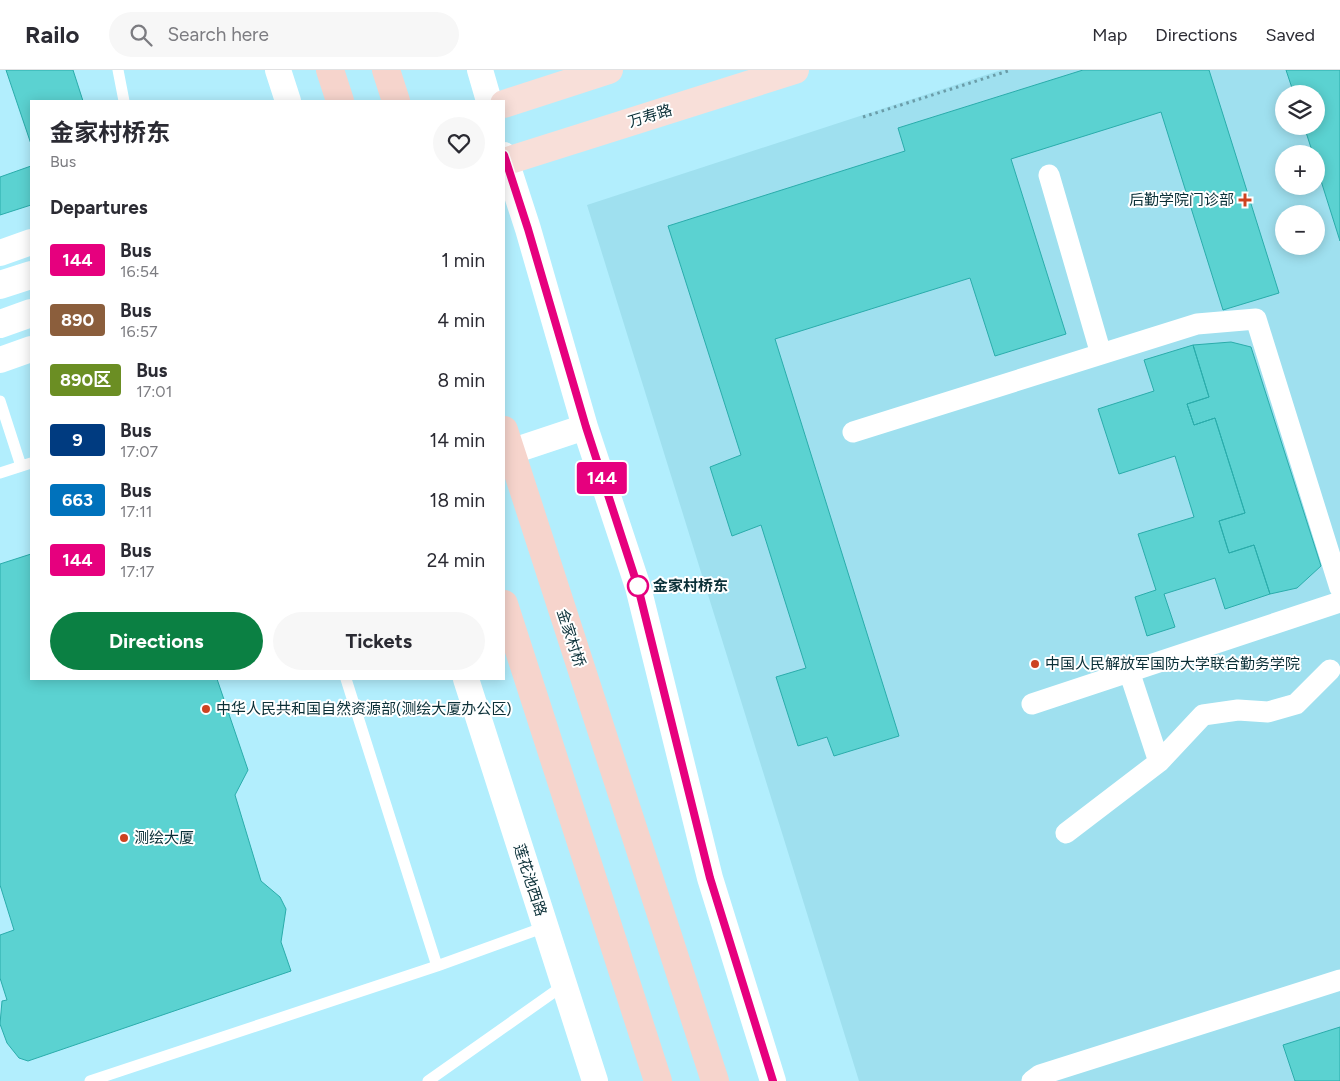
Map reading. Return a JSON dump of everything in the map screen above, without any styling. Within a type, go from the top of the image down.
[{"type":"highway","points":[[330,70],[340,100]]},
{"type":"highway","points":[[386,70],[396,100]]},
{"type":"highway","name":"金家村桥","points":[[505,433],[715,1081]]},
{"type":"highway","points":[[505,607],[658,1081]]},
{"type":"main road","points":[[505,104],[609,70]]},
{"type":"main road","name":"万寿路","points":[[505,159],[795,70]]},
{"type":"main road","points":[[0,285],[30,275]]},
{"type":"main road","points":[[0,324],[30,313]]},
{"type":"street","points":[[278,70],[288,100]]},
{"type":"street","points":[[480,70],[489,100]]},
{"type":"street","points":[[505,162],[528,229],[586,427],[638,587],[710,878],[773,1081]]},
{"type":"street","points":[[1049,174],[1101,354]]},
{"type":"street","points":[[0,253],[30,242]]},
{"type":"street","points":[[853,432],[1197,324],[1256,319],[1340,588]]},
{"type":"street","points":[[0,360],[30,349]]},
{"type":"street","points":[[505,454],[586,427]]},
{"type":"street","points":[[1032,704],[1340,602]]},
{"type":"street","points":[[1066,833],[1160,762],[1203,715],[1238,710],[1268,712],[1296,704],[1330,670]]},
{"type":"street","points":[[1129,671],[1160,762]]},
{"type":"street","name":"莲花池西路","points":[[466,680],[595,1081]]},
{"type":"street","points":[[1032,1081],[1040,1075],[1340,980]]},
{"type":"lane","points":[[118,70],[124,100]]},
{"type":"lane","points":[[0,473],[26,464],[1,409]]},
{"type":"lane","points":[[346,680],[437,966]]},
{"type":"lane","points":[[90,1081],[437,966],[545,927]]},
{"type":"lane","points":[[428,1081],[564,986]]},
{"type":"path","points":[[864,117],[1011,70]]},
{"type":"shaded area","name":"中国人民解放军国防大学联合勤务学院","points":[[1001,70],[1340,70],[1340,1081],[859,1081],[587,205]]},
{"type":"building","points":[[6,70],[73,70],[83,100],[30,100],[30,141]]},
{"type":"building","points":[[1083,70],[1209,70],[1279,293],[1223,310],[1161,112],[1011,159],[1066,334],[995,356],[970,278],[775,339],[899,736],[834,756],[827,737],[798,746],[776,677],[806,668],[761,525],[732,536],[710,467],[741,455],[668,226],[905,151],[898,128]]},
{"type":"building","points":[[1286,70],[1340,70],[1340,241],[1325,194],[1325,145],[1310,145],[1307,135],[1325,135],[1325,85],[1291,85]]},
{"type":"building","points":[[30,166],[30,205],[0,215],[0,177]]},
{"type":"building","points":[[1231,342],[1251,347],[1321,566],[1297,588],[1270,594],[1254,545],[1229,553],[1219,521],[1245,513],[1215,418],[1194,425],[1187,404],[1209,397],[1193,345]]},
{"type":"building","points":[[1193,345],[1209,397],[1187,404],[1194,425],[1215,418],[1245,513],[1219,521],[1229,553],[1254,545],[1270,594],[1225,609],[1215,578],[1164,594],[1175,627],[1147,636],[1135,597],[1156,590],[1138,534],[1194,517],[1175,456],[1119,474],[1098,409],[1154,391],[1144,360]]},
{"type":"building","name":"测绘大厦","points":[[30,554],[30,680],[217,680],[248,770],[235,795],[261,881],[280,897],[286,909],[281,942],[291,971],[28,1061],[19,1058],[7,1043],[0,1024],[2,1001],[7,1000],[0,978],[0,935],[14,930],[0,885],[0,564]]},
{"type":"building","points":[[1340,1027],[1340,1081],[1295,1081],[1283,1045]]},
{"type":"bus line","name":"144","points":[[505,158],[528,229],[586,427],[638,587],[710,878],[773,1081]]},
{"type":"place","name":"后勤学院门诊部","points":[[1245,200]]},
{"type":"place","name":"金家村桥东","points":[[638,586]]},
{"type":"place","name":"中国人民解放军国防大学联合勤务学院","points":[[1035,664]]},
{"type":"place","name":"中华人民共和国自然资源部(测绘大厦办公区)","points":[[206,709]]},
{"type":"place","name":"测绘大厦","points":[[124,838]]}]
